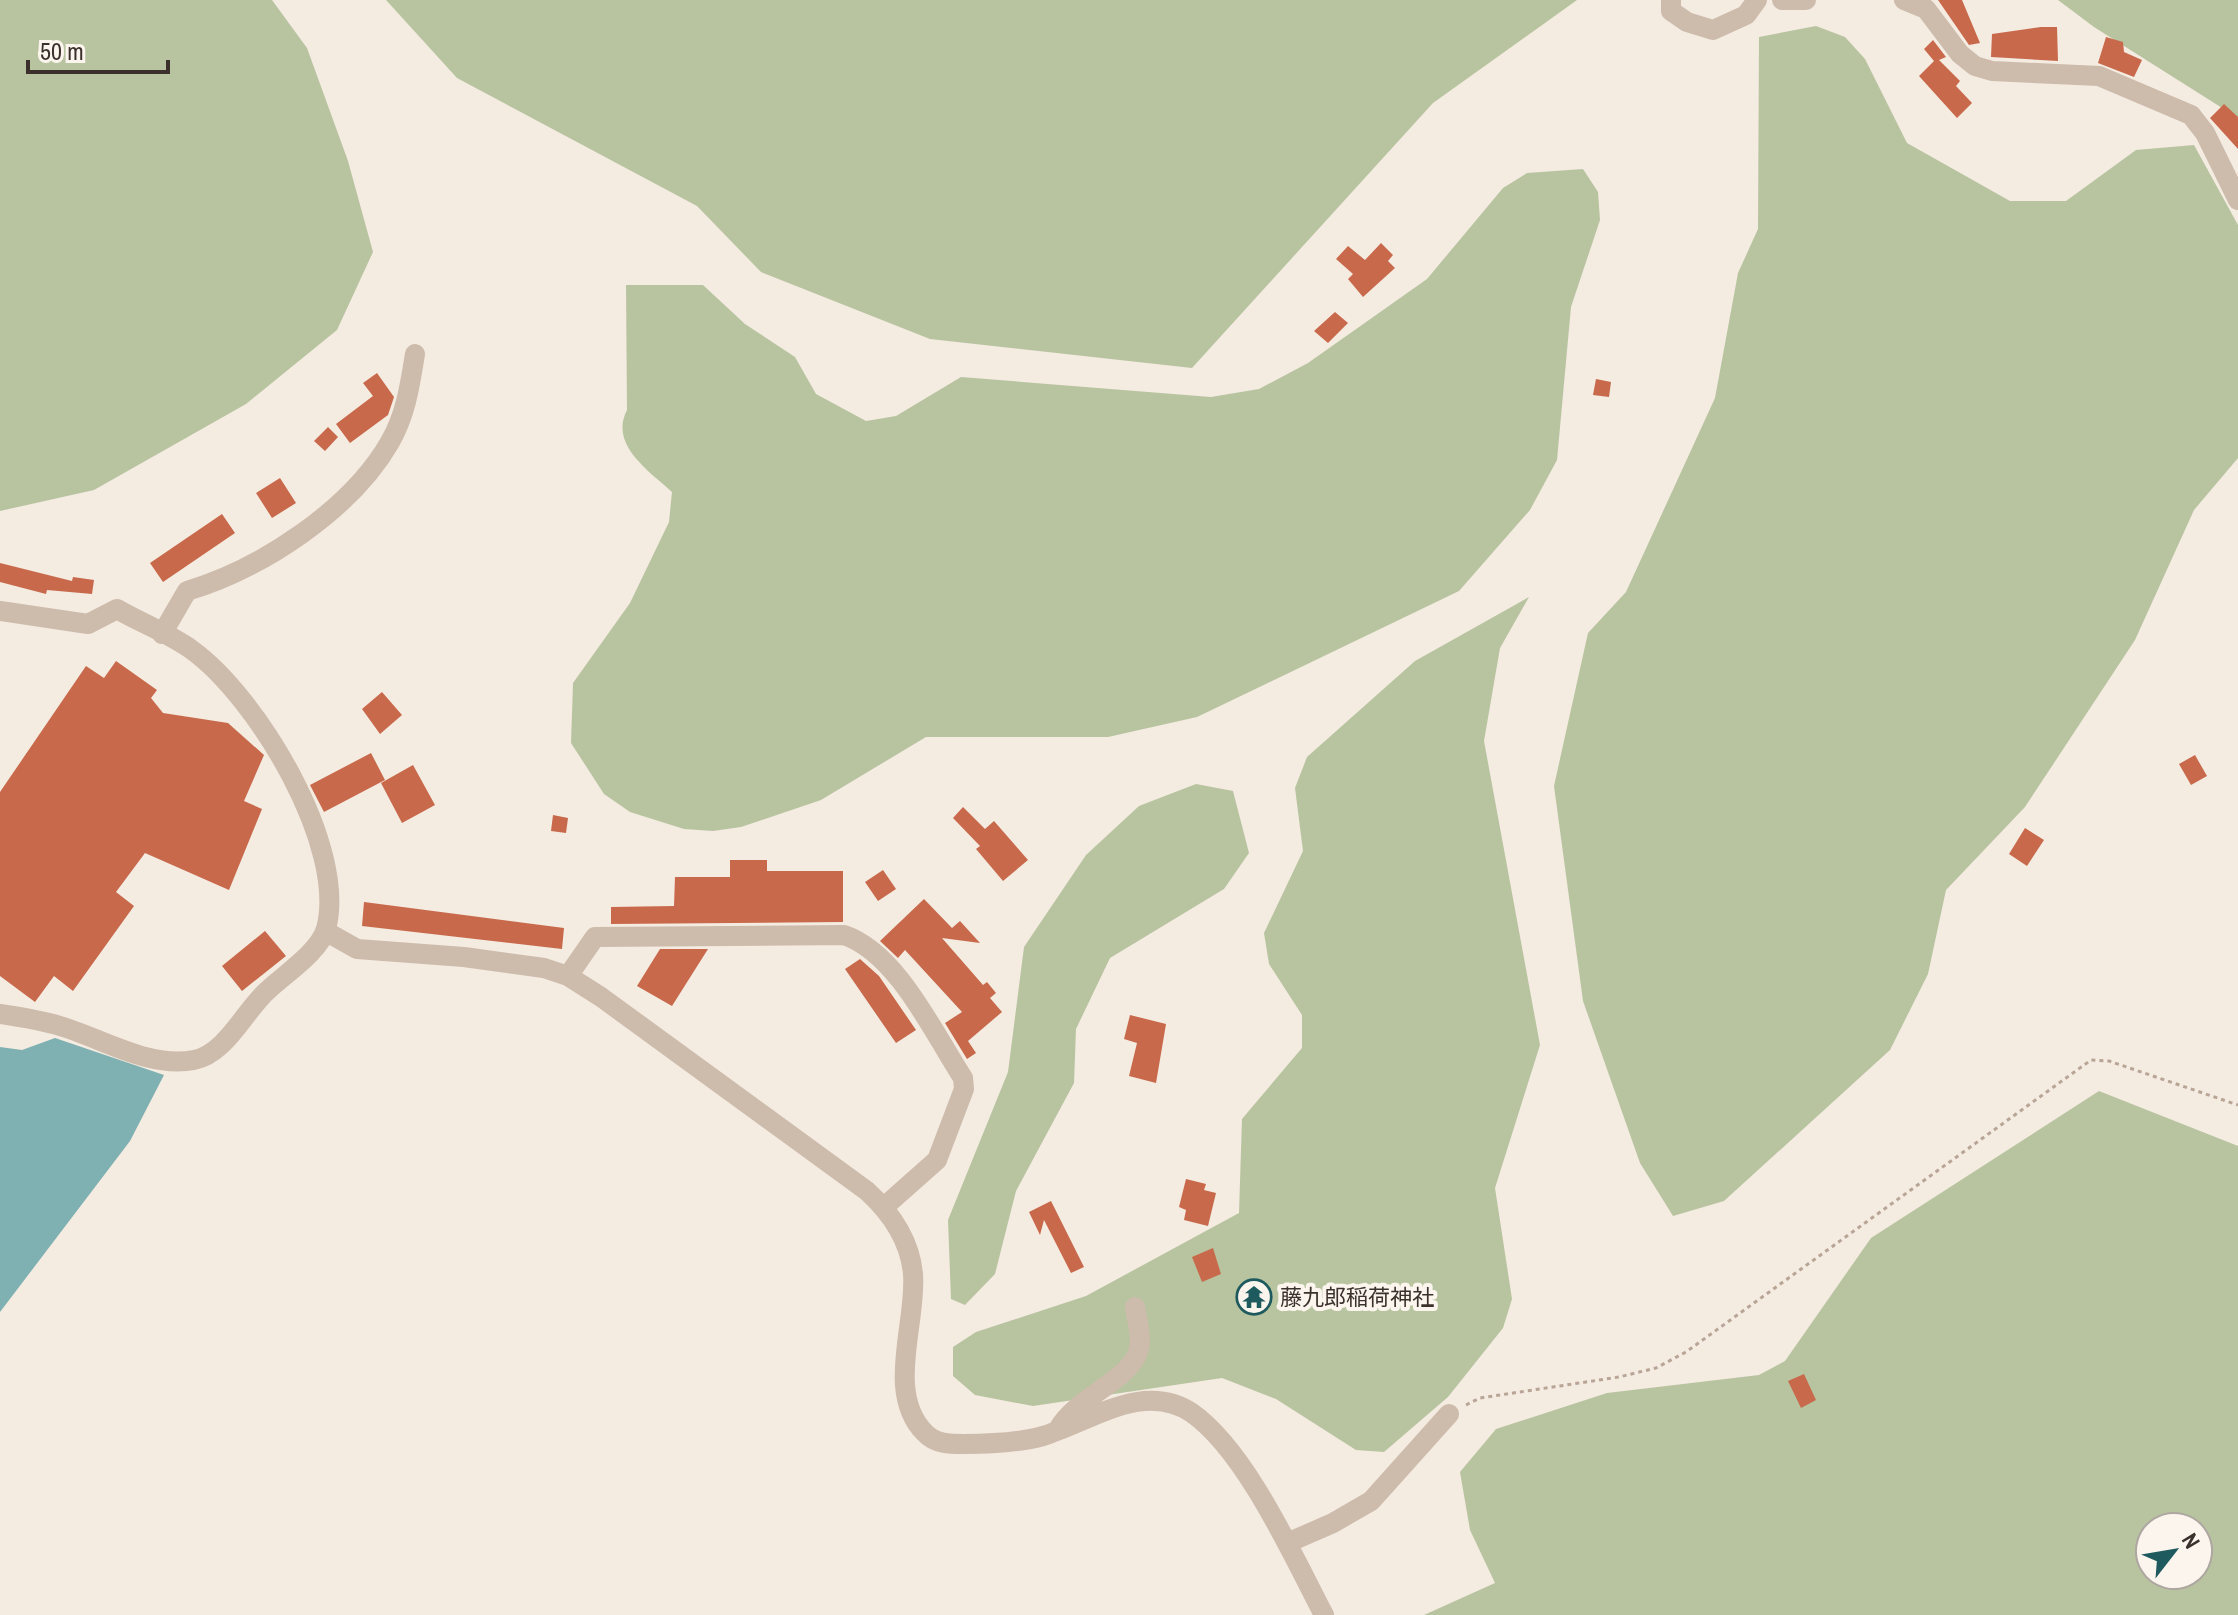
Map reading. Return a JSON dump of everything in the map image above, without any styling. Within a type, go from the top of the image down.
[{"type":"street","points":[[1671,0],[1671,11],[1687,22],[1713,30],[1746,15],[1757,0]]},
{"type":"street","points":[[1782,0],[1806,0]]},
{"type":"street","points":[[1904,0],[1926,9],[1960,54],[1975,66],[1992,71],[2099,76],[2191,115],[2205,133],[2238,200]]},
{"type":"street","points":[[162,634],[187,591],[219,582],[322,520],[349,493],[390,442],[408,401],[415,354]]},
{"type":"street","points":[[0,611],[88,624],[117,609],[192,650],[236,691],[268,737],[318,831],[330,885],[325,931],[264,993],[229,1035],[197,1060],[152,1057],[60,1026],[0,1014]]},
{"type":"street","points":[[325,931],[357,949],[511,962],[568,976],[867,1191],[884,1207],[901,1234],[913,1273],[907,1395],[915,1421],[926,1435],[943,1444],[983,1444],[1042,1436],[1148,1399],[1171,1402],[1192,1413],[1239,1465],[1287,1543],[1324,1615]]},
{"type":"street","points":[[568,976],[595,937],[844,935],[861,941],[895,972],[963,1078],[964,1089],[937,1160],[884,1207]]},
{"type":"street","points":[[1059,1430],[1078,1404],[1130,1366],[1138,1353],[1135,1307]]},
{"type":"street","points":[[1287,1543],[1333,1523],[1371,1501],[1449,1414]]},
{"type":"path","points":[[1449,1414],[1480,1398],[1656,1368],[1686,1352],[2091,1060],[2109,1061],[2238,1105]]},
{"type":"green space","points":[[0,0],[272,0],[307,48],[348,161],[373,252],[337,330],[246,404],[94,490],[0,511]]},
{"type":"green space","points":[[386,0],[1577,0],[1433,103],[1192,368],[930,339],[761,272],[697,206],[457,78]]},
{"type":"green space","points":[[2058,0],[2238,0],[2238,118],[2094,27]]},
{"type":"green space","points":[[1816,26],[1845,37],[1865,59],[1907,143],[2010,201],[2066,201],[2136,150],[2194,145],[2238,225],[2238,458],[2194,510],[2135,640],[2025,807],[1946,890],[1928,974],[1890,1050],[1724,1201],[1673,1216],[1640,1163],[1583,1001],[1554,786],[1588,633],[1626,592],[1715,398],[1738,273],[1758,229],[1759,37]]},
{"type":"green space","points":[[1583,169],[1598,192],[1600,220],[1571,307],[1557,460],[1530,510],[1459,591],[1197,717],[1108,737],[926,737],[821,800],[741,827],[713,831],[684,829],[630,812],[604,794],[571,743],[573,683],[630,603],[669,522],[672,492],[634,456],[623,435],[627,410],[626,285],[703,285],[745,324],[795,357],[816,394],[866,421],[896,416],[961,377],[1211,397],[1259,389],[1308,363],[1427,279],[1503,188],[1527,173]]},
{"type":"green space","points":[[1529,597],[1500,648],[1484,741],[1540,1045],[1495,1188],[1512,1299],[1503,1328],[1448,1397],[1384,1452],[1356,1450],[1276,1399],[1222,1378],[1033,1406],[975,1395],[953,1376],[953,1347],[976,1332],[1086,1296],[1239,1213],[1242,1119],[1302,1048],[1302,1015],[1269,964],[1264,933],[1303,851],[1295,788],[1307,757],[1415,661]]},
{"type":"green space","points":[[1196,784],[1233,791],[1249,853],[1224,889],[1110,958],[1076,1029],[1074,1083],[1016,1191],[995,1274],[965,1305],[951,1299],[948,1220],[1008,1072],[1024,947],[1086,855],[1139,806]]},
{"type":"green space","points":[[2099,1091],[2238,1146],[2238,1615],[1424,1615],[1495,1583],[1470,1530],[1460,1472],[1496,1429],[1607,1393],[1759,1375],[1785,1361],[1871,1238]]},
{"type":"water","points":[[55,1038],[164,1075],[130,1141],[0,1312],[0,1047],[22,1050]]},
{"type":"building","points":[[1938,0],[1962,0],[1980,43],[1969,45]]},
{"type":"building","points":[[2057,27],[2058,61],[1991,57],[1992,34]]},
{"type":"building","points":[[2106,37],[2123,42],[2124,52],[2142,60],[2134,77],[2098,63]]},
{"type":"building","points":[[1933,40],[1946,57],[1939,60],[1960,81],[1956,86],[1972,103],[1957,118],[1919,76],[1934,61],[1924,49]]},
{"type":"building","points":[[2224,104],[2238,117],[2238,149],[2210,118]]},
{"type":"building","points":[[1381,243],[1393,255],[1388,261],[1395,268],[1363,297],[1348,279],[1353,274],[1336,259],[1348,246],[1365,260]]},
{"type":"building","points":[[1335,312],[1348,323],[1328,343],[1314,331]]},
{"type":"building","points":[[377,373],[394,397],[388,415],[350,443],[336,424],[373,396],[363,383]]},
{"type":"building","points":[[1596,379],[1611,382],[1609,397],[1593,395]]},
{"type":"building","points":[[328,427],[338,437],[325,451],[314,441]]},
{"type":"building","points":[[280,478],[296,503],[272,518],[256,493]]},
{"type":"building","points":[[222,514],[235,533],[163,582],[150,563]]},
{"type":"building","points":[[0,563],[72,581],[73,577],[94,580],[92,594],[47,590],[46,594],[0,582]]},
{"type":"building","points":[[116,661],[157,690],[151,698],[163,713],[228,723],[264,755],[244,801],[262,809],[229,890],[145,853],[116,892],[134,906],[73,991],[54,976],[35,1002],[0,976],[0,792],[86,666],[104,678]]},
{"type":"building","points":[[382,692],[402,715],[380,734],[362,709]]},
{"type":"building","points":[[371,753],[385,780],[324,812],[310,785]]},
{"type":"building","points":[[2195,755],[2207,776],[2191,785],[2179,764]]},
{"type":"building","points":[[413,765],[435,805],[402,823],[381,783]]},
{"type":"building","points":[[963,807],[985,829],[994,821],[1028,860],[1003,881],[976,849],[980,846],[953,818]]},
{"type":"building","points":[[553,815],[568,818],[566,833],[551,831]]},
{"type":"building","points":[[2025,828],[2044,840],[2027,866],[2009,854]]},
{"type":"building","points":[[730,860],[767,860],[767,871],[843,871],[843,922],[611,924],[611,907],[674,906],[675,877],[730,877]]},
{"type":"building","points":[[883,870],[896,889],[878,901],[865,882]]},
{"type":"building","points":[[924,899],[952,928],[960,921],[980,943],[942,938],[983,985],[987,982],[996,993],[990,998],[1002,1012],[968,1041],[976,1053],[967,1059],[945,1023],[962,1012],[905,950],[898,958],[880,941]]},
{"type":"building","points":[[364,902],[564,928],[562,949],[362,926]]},
{"type":"building","points":[[265,931],[286,956],[242,991],[222,966]]},
{"type":"building","points":[[660,949],[708,949],[672,1006],[637,986]]},
{"type":"building","points":[[860,959],[879,976],[916,1030],[896,1043],[845,969]]},
{"type":"building","points":[[1130,1015],[1166,1024],[1156,1083],[1129,1076],[1137,1043],[1124,1039]]},
{"type":"building","points":[[1186,1179],[1206,1184],[1204,1190],[1216,1193],[1208,1226],[1184,1220],[1186,1210],[1179,1207]]},
{"type":"building","points":[[1051,1201],[1084,1267],[1071,1273],[1044,1220],[1040,1235],[1029,1212]]},
{"type":"building","points":[[1213,1248],[1221,1274],[1202,1282],[1192,1257]]},
{"type":"building","points":[[1251,1292],[1266,1296],[1262,1311],[1249,1307]]},
{"type":"building","points":[[1804,1374],[1816,1400],[1801,1408],[1788,1381]]},
{"type":"place","name":"藤九郎稲荷神社","points":[[1254,1297]]}]
